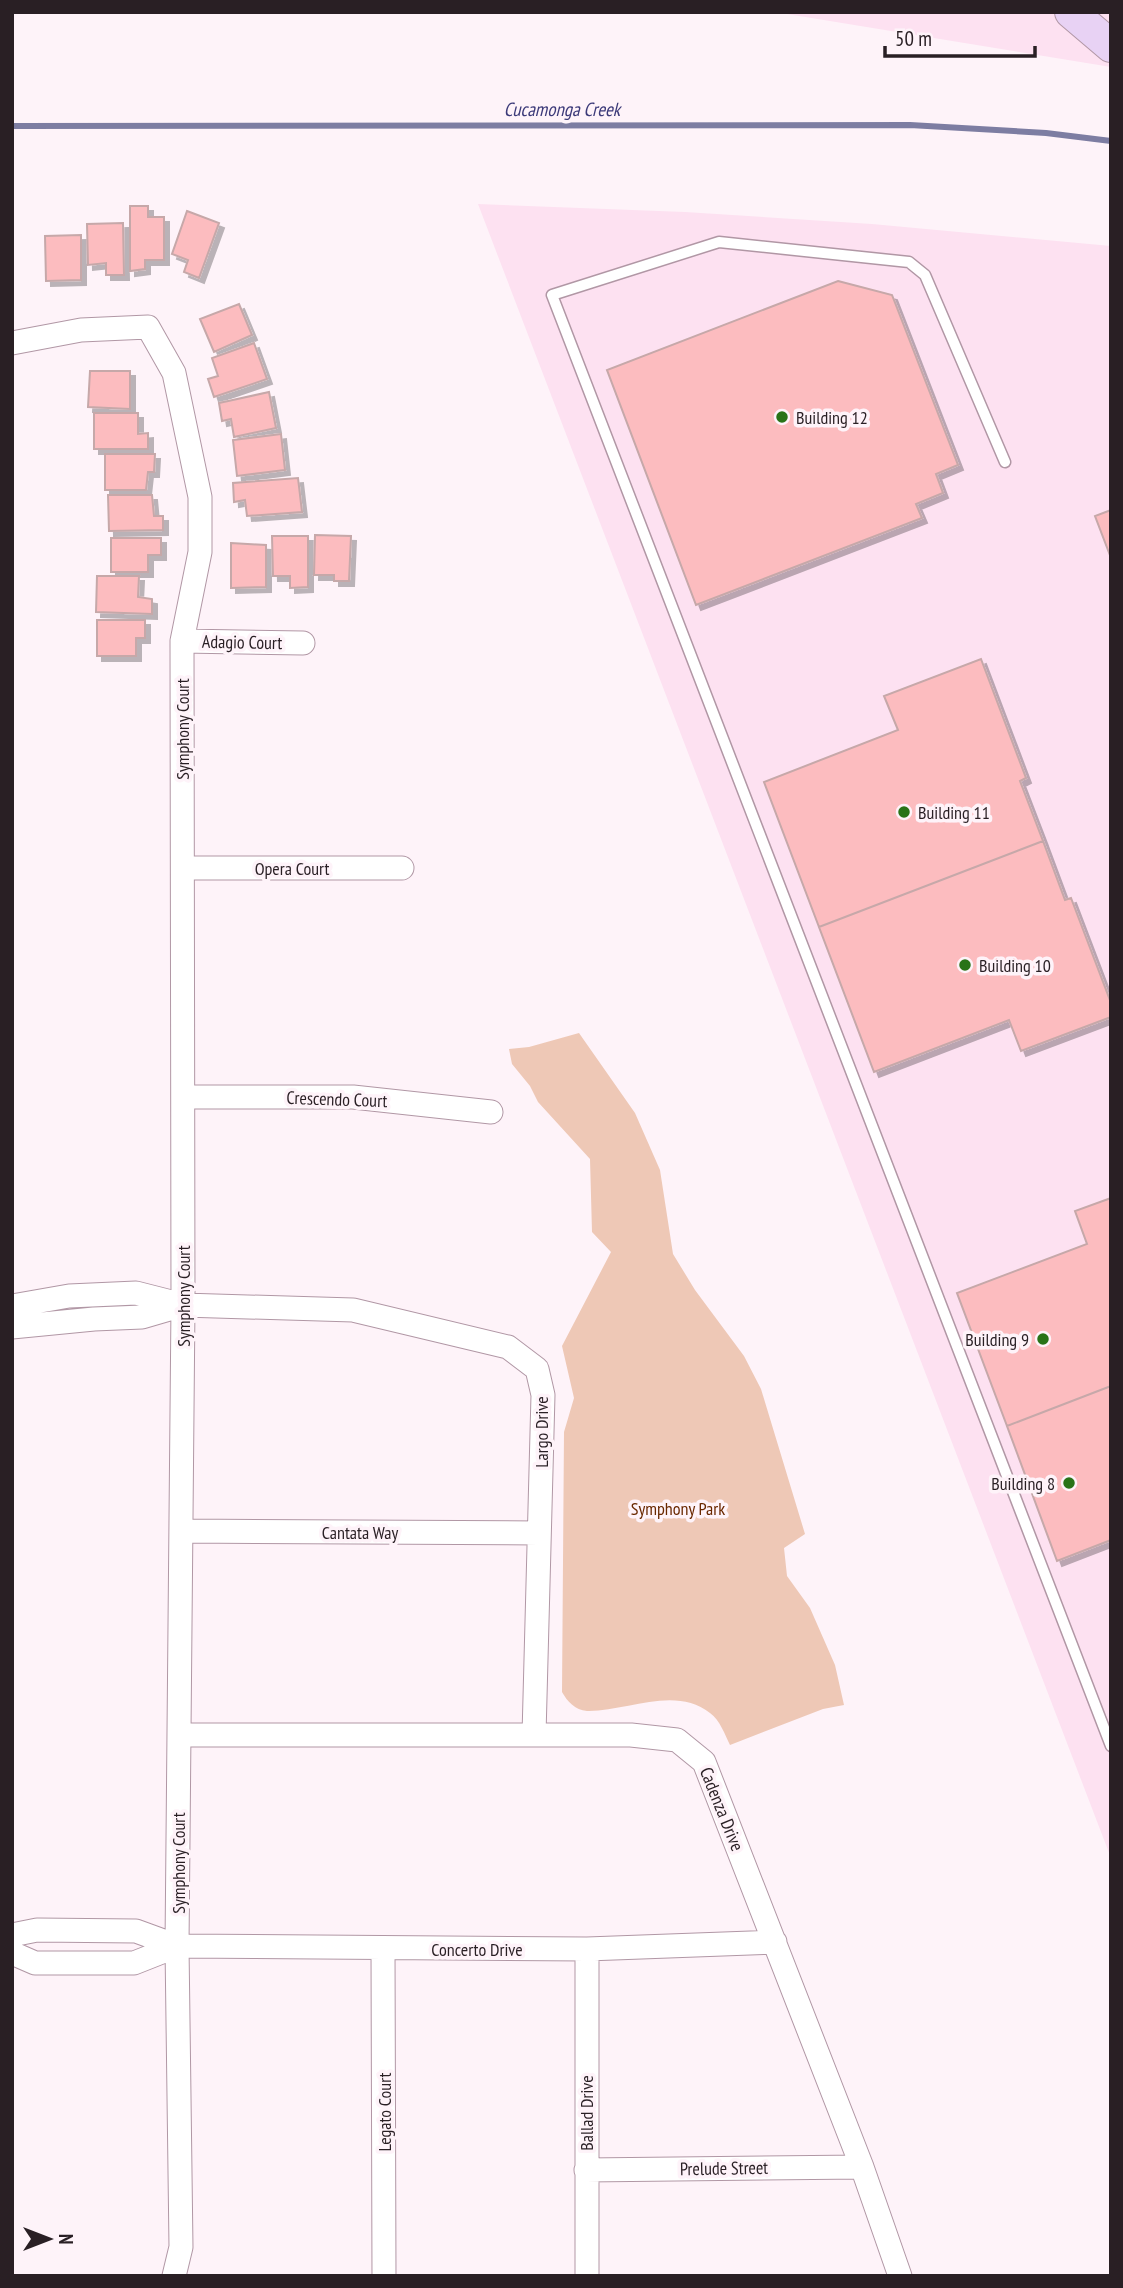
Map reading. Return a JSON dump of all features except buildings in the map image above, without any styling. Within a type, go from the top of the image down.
[{"type":"main road","points":[[1071,12],[1111,46]]},
{"type":"street","name":"Symphony Court","points":[[12,343],[81,330],[148,327],[174,373],[200,497],[200,552],[182,641],[183,1305],[177,1946],[180,2247],[174,2276]]},
{"type":"street","name":"Adagio Court","points":[[182,641],[303,643]]},
{"type":"street","name":"Opera Court","points":[[183,868],[402,868]]},
{"type":"street","name":"Crescendo Court","points":[[183,1097],[354,1097],[491,1112]]},
{"type":"street","name":"Largo Drive","points":[[12,1306],[69,1296],[136,1293],[183,1305],[354,1310],[508,1347],[537,1369],[543,1395],[534,1735]]},
{"type":"street","name":"Largo Drive","points":[[12,1327],[142,1317],[183,1305]]},
{"type":"street","name":"Cantata Way","points":[[181,1531],[539,1533]]},
{"type":"street","name":"Cadenza Drive","points":[[179,1735],[631,1735],[677,1740],[704,1762],[862,2167],[900,2276]]},
{"type":"street","name":"Concerto Drive","points":[[12,1936],[37,1930],[136,1931],[177,1946],[383,1948],[587,1949],[775,1942]]},
{"type":"street","name":"Concerto Drive","points":[[12,1953],[35,1963],[134,1963],[177,1946]]},
{"type":"street","name":"Legato Court","points":[[383,1948],[384,2276]]},
{"type":"street","name":"Ballad Drive","points":[[587,1949],[587,2276]]},
{"type":"street","name":"Prelude Street","points":[[586,2170],[862,2167]]},
{"type":"lane","points":[[1005,463],[925,275],[909,262],[719,242],[552,295],[1111,1746]]},
{"type":"shaded area","points":[[656,12],[1111,12],[1111,67],[787,14]]},
{"type":"shaded area","points":[[478,204],[685,212],[872,224],[1111,246],[1111,1858]]},
{"type":"green space","name":"Symphony Park","points":[[579,1033],[635,1113],[660,1170],[673,1254],[695,1290],[744,1356],[761,1389],[805,1534],[784,1548],[787,1576],[810,1608],[835,1665],[844,1705],[823,1709],[730,1745],[717,1720],[696,1705],[666,1700],[587,1711],[572,1704],[562,1692],[564,1432],[574,1398],[562,1346],[611,1252],[592,1232],[590,1159],[538,1102],[530,1086],[512,1064],[509,1049],[529,1047]]},
{"type":"waterway","name":"Cucamonga Creek","points":[[12,126],[910,125],[1046,133],[1111,141]]},
{"type":"place","name":"Building 12","points":[[782,417]]},
{"type":"place","name":"Building 11","points":[[904,812]]},
{"type":"place","name":"Building 10","points":[[965,965]]},
{"type":"place","name":"Building 9","points":[[1043,1339]]},
{"type":"place","name":"Building 8","points":[[1069,1483]]}]
